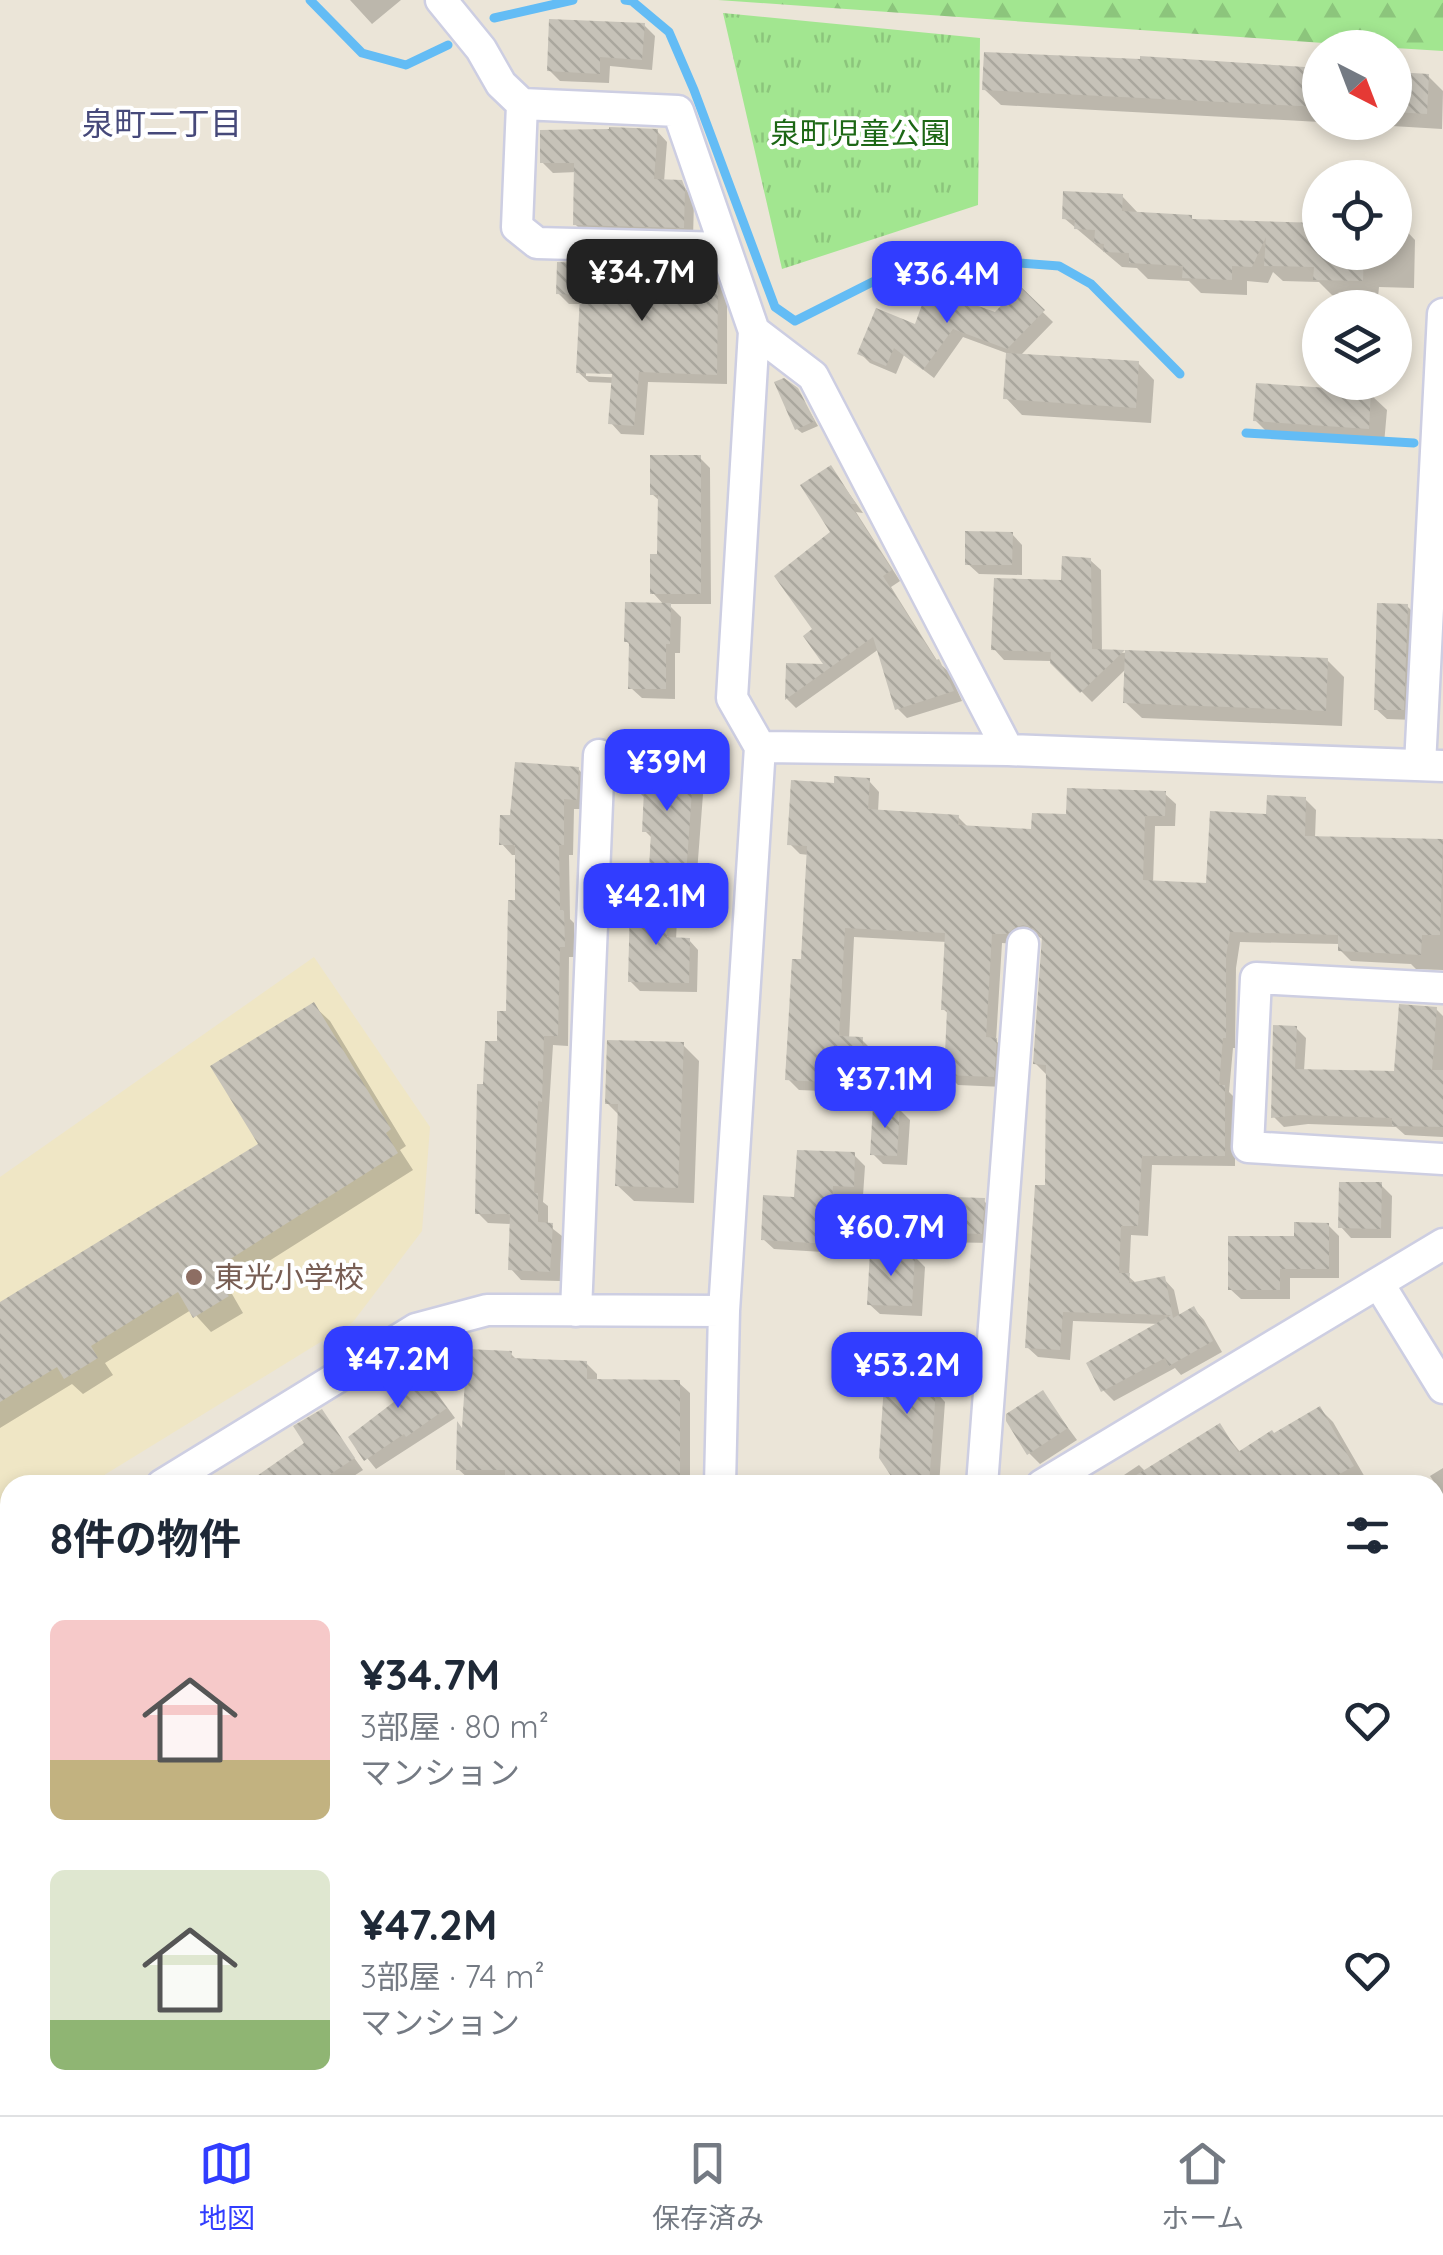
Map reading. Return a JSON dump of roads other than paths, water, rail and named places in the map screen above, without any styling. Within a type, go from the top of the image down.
[{"type":"street","points":[[441,0],[481,49],[501,84],[522,104],[678,110],[754,331],[732,698],[760,746],[724,1312],[720,1475]]},
{"type":"street","points":[[522,104],[518,227],[537,243],[725,248]]},
{"type":"street","points":[[760,746],[1008,750],[1432,765],[1443,314]]},
{"type":"street","points":[[754,331],[812,376],[1008,750]]},
{"type":"street","points":[[576,1310],[599,755]]},
{"type":"street","points":[[983,1475],[1023,944]]},
{"type":"street","points":[[1443,988],[1256,978],[1248,1147],[1443,1159]]},
{"type":"street","points":[[1059,1475],[1443,1244]]},
{"type":"street","points":[[1379,1284],[1443,1388]]},
{"type":"street","points":[[178,1475],[416,1330],[487,1310],[724,1312]]},
{"type":"waterway","points":[[310,0],[362,53],[406,65],[448,45]]},
{"type":"waterway","points":[[494,18],[573,0]]},
{"type":"waterway","points":[[625,0],[632,1],[669,32],[775,307],[795,321],[924,256],[1059,266],[1091,284],[1180,374]]},
{"type":"waterway","points":[[1246,433],[1414,443]]},
{"type":"place","name":"東光小学校","points":[[194,1277]]},
{"type":"district","name":"泉町二丁目","points":[[162,123]]},
{"type":"park label","name":"泉町児童公園","points":[[860,133]]}]
